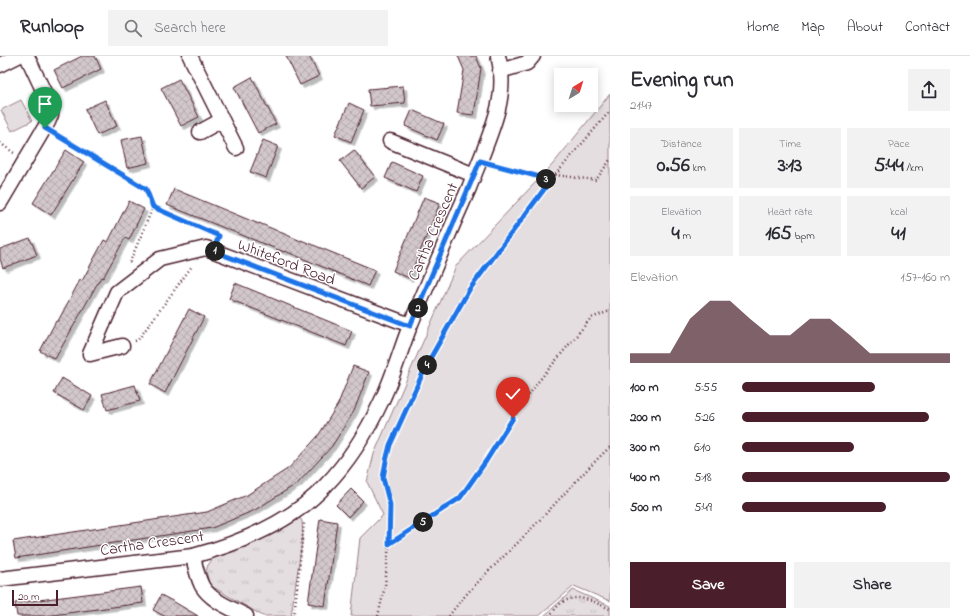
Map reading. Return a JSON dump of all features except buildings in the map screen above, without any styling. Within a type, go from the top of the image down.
[{"type":"street","points":[[0,65],[18,56]]},
{"type":"street","points":[[0,203],[45,128],[51,115],[51,107],[27,56]]},
{"type":"street","points":[[190,56],[236,148]]},
{"type":"street","name":"Cartha Crescent","points":[[0,579],[193,556],[234,543],[261,531],[288,516],[326,486],[353,452],[365,434],[382,401],[410,326],[480,161],[498,108],[501,85],[498,56]]},
{"type":"street","points":[[500,71],[527,63],[533,56]]},
{"type":"street","points":[[200,132],[222,120]]},
{"type":"street","points":[[390,141],[474,175]]},
{"type":"street","points":[[122,346],[90,354],[117,292],[160,259],[209,249]]},
{"type":"street","name":"Whiteford Road","points":[[209,249],[410,326]]},
{"type":"street","points":[[193,556],[202,586],[209,595],[246,616]]},
{"type":"path","points":[[378,616],[385,586],[389,544],[390,505],[383,478],[386,461],[390,445],[427,364],[469,290],[551,180],[610,112]]},
{"type":"path","points":[[45,128],[146,189],[153,207],[126,271]]},
{"type":"path","points":[[555,175],[596,180],[610,160]]},
{"type":"path","points":[[480,161],[551,180]]},
{"type":"path","points":[[122,346],[138,340],[219,236],[153,207]]},
{"type":"path","points":[[389,544],[460,498],[538,382],[591,318],[610,311]]},
{"type":"path","points":[[449,616],[459,601],[528,532],[593,462],[610,447]]},
{"type":"path","points":[[294,616],[306,503]]},
{"type":"path","points":[[549,616],[564,601],[576,598],[587,599],[610,609]]},
{"type":"green space","points":[[610,94],[610,601],[574,586],[539,616],[351,616],[360,538],[383,515],[367,482],[374,454],[456,266],[553,164],[595,112],[598,112],[598,109]]},
{"type":"green space","points":[[21,100],[32,121],[12,131],[1,110]]},
{"type":"green space","points":[[299,517],[302,521],[303,535],[291,616],[263,616],[213,587],[209,583],[206,571],[208,565],[215,556],[260,540]]},
{"type":"green space","points":[[573,590],[610,606],[610,616],[544,616]]},
{"type":"route","points":[[45,128],[146,189],[153,207],[219,236],[213,251],[410,326],[480,161],[551,180],[469,290],[427,364],[390,445],[383,478],[390,505],[389,544],[460,498],[486,461],[513,418]]}]
